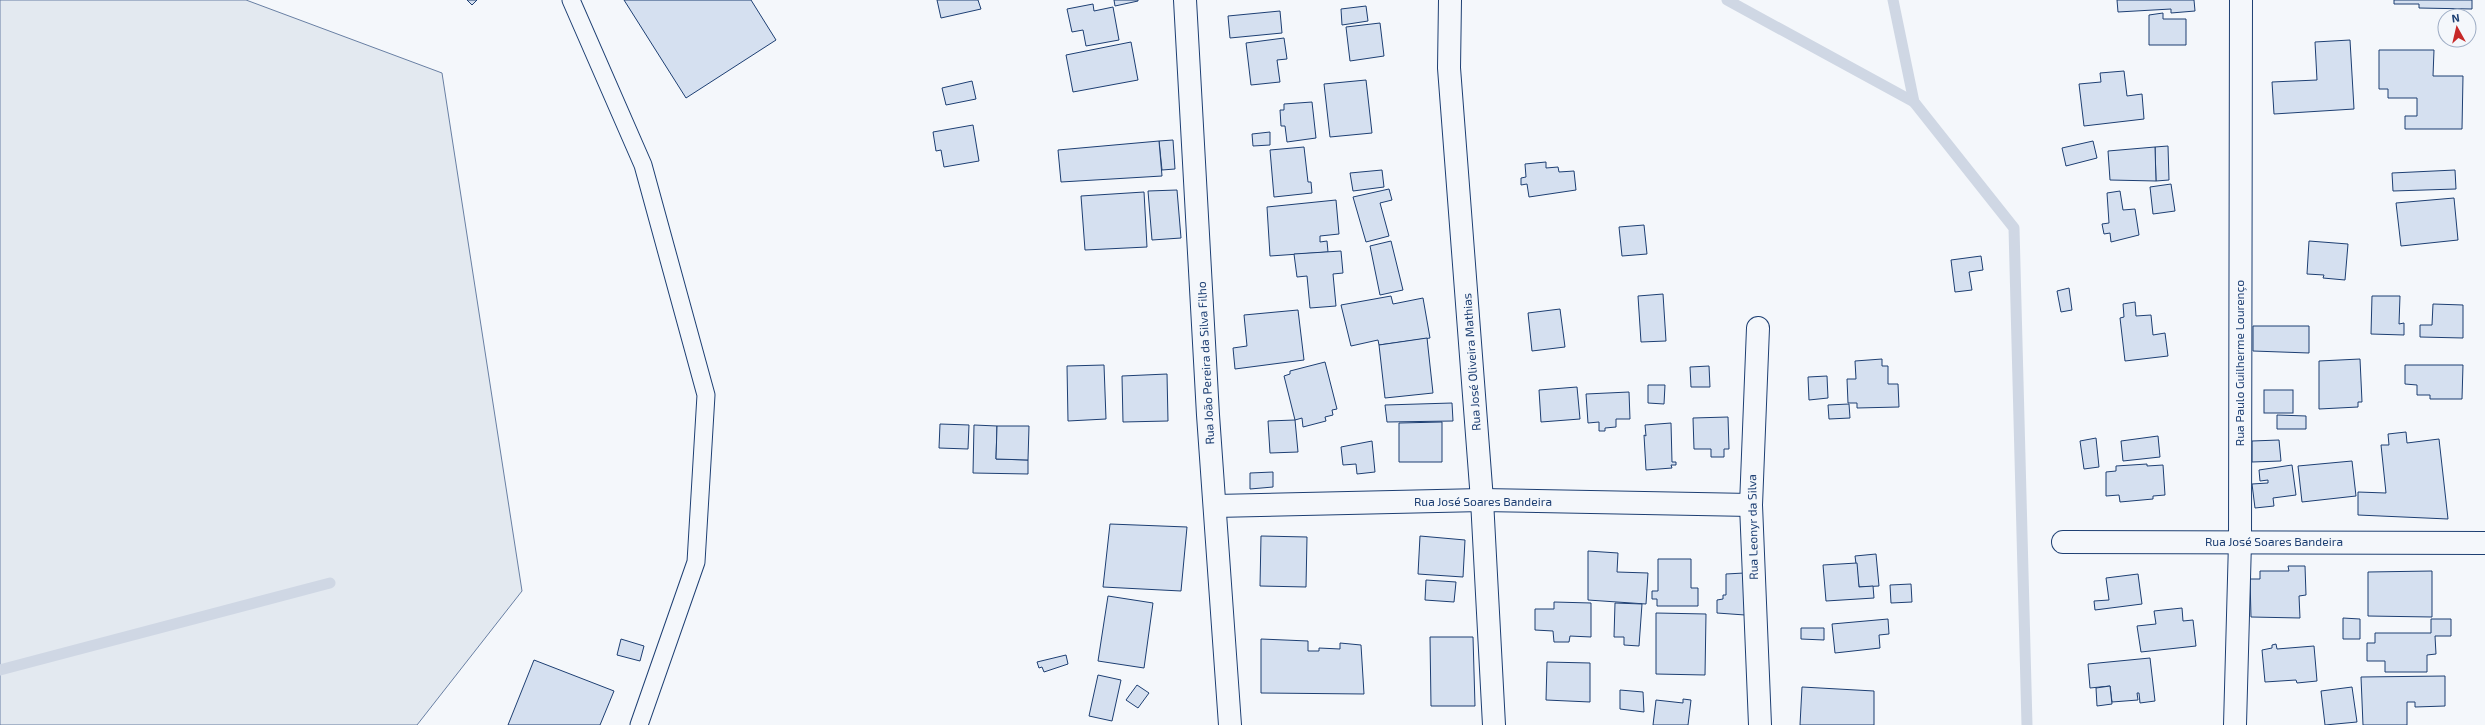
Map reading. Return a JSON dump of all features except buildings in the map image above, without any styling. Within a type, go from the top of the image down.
[{"type":"street","name":"Rua João Pereira da Silva Filho","points":[[1185,0],[1215,506],[1230,725]]},
{"type":"street","name":"Rua José Oliveira Mathias","points":[[1450,0],[1449,68],[1482,500],[1494,725]]},
{"type":"street","name":"Rua Paulo Guilherme Lourenço","points":[[2235,725],[2240,542],[2241,0]]},
{"type":"street","name":"Rua Leonyr da Silva","points":[[1758,328],[1751,505],[1760,725]]},
{"type":"street","name":"Rua José Soares Bandeira","points":[[1215,506],[1482,500],[1751,505]]},
{"type":"street","name":"Rua José Soares Bandeira","points":[[2063,542],[2485,543]]},
{"type":"lane","points":[[571,0],[643,165],[706,395],[696,562],[639,725]]},
{"type":"shaded area","points":[[0,0],[246,0],[442,73],[522,591],[417,725],[0,725]]},
{"type":"waterway","points":[[1727,0],[1914,102]]},
{"type":"waterway","points":[[1893,0],[1914,102],[2014,228],[2027,725]]},
{"type":"waterway","points":[[0,670],[330,583]]}]
